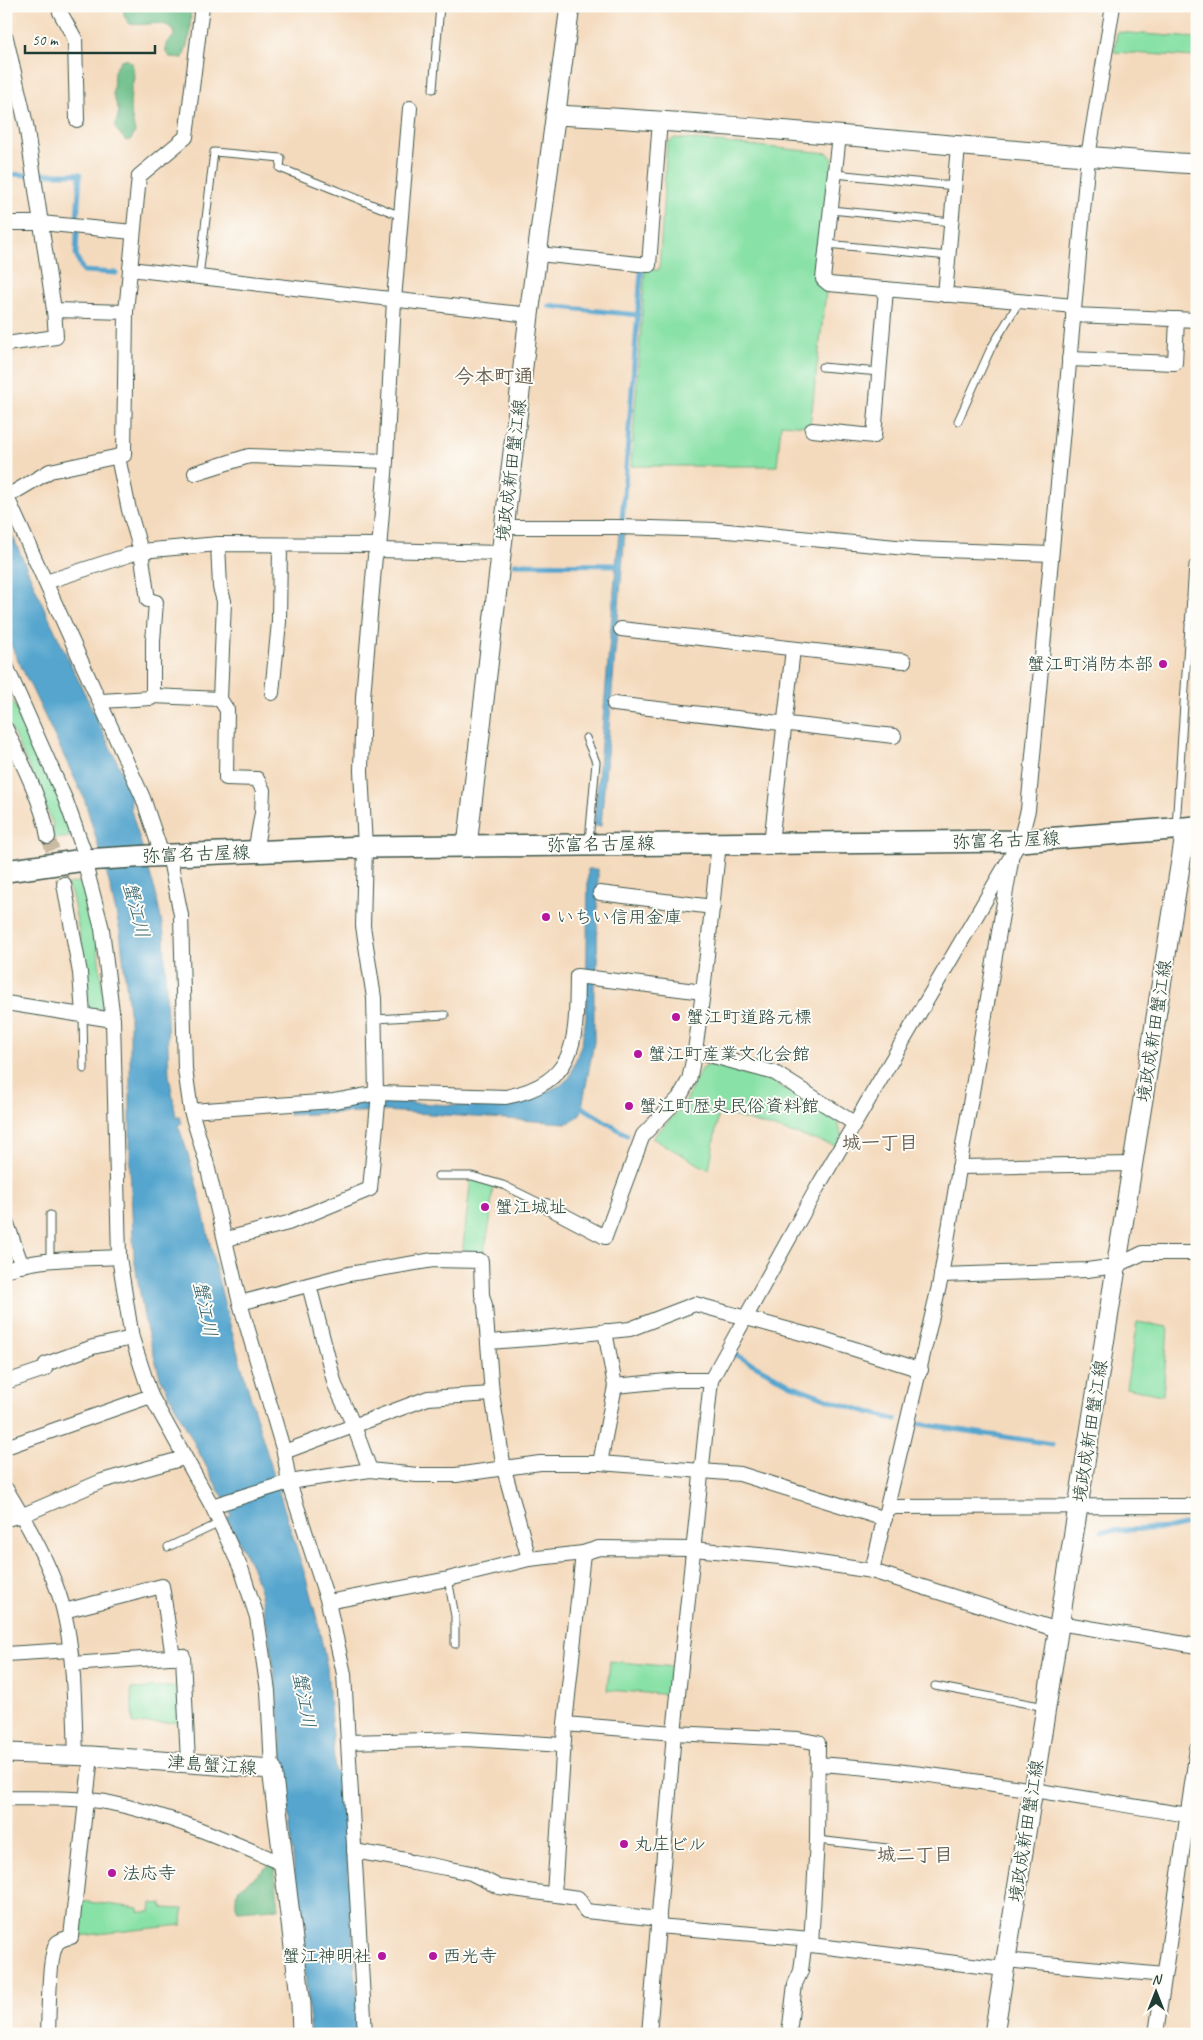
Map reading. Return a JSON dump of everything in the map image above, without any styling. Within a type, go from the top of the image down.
[{"type":"main road","name":"境政成新田蟹江線","points":[[467,846],[529,315],[570,6]]},
{"type":"main road","points":[[555,115],[660,120],[1088,158],[1197,164]]},
{"type":"main road","name":"境政成新田蟹江線","points":[[994,2034],[1186,828]]},
{"type":"main road","name":"弥富名古屋線","points":[[6,871],[85,860],[160,855],[365,848],[719,843],[1016,847],[1186,828]]},
{"type":"main road","name":"津島蟹江線","points":[[6,1753],[84,1756],[272,1769],[301,2004],[302,2034]]},
{"type":"street","points":[[60,6],[60,12],[75,38],[77,120]]},
{"type":"street","points":[[202,6],[186,137],[139,176],[126,312],[124,455],[50,471],[6,496],[144,798],[160,855],[181,916],[185,1069],[191,1111],[226,1239],[240,1303],[284,1452],[289,1482],[328,1602],[344,1674],[365,2034]]},
{"type":"street","points":[[872,1571],[921,1370],[941,1275],[1016,847],[1028,810],[1088,158],[1113,6]]},
{"type":"street","points":[[6,38],[26,124],[54,310],[56,336],[6,344]]},
{"type":"street","points":[[226,1239],[288,1223],[370,1189],[378,1095],[374,998],[363,926],[365,848],[361,771],[363,697],[375,556],[379,548],[386,461],[394,300],[410,108]]},
{"type":"street","points":[[538,254],[649,265],[660,120]]},
{"type":"street","points":[[839,135],[823,279],[829,284],[1019,302],[1074,311],[1197,320]]},
{"type":"street","points":[[945,295],[958,146]]},
{"type":"street","points":[[6,223],[41,222],[134,232]]},
{"type":"street","points":[[130,268],[529,315]]},
{"type":"street","points":[[812,430],[874,436],[886,289]]},
{"type":"street","points":[[54,310],[126,312]]},
{"type":"street","points":[[1069,359],[1175,364],[1177,319]]},
{"type":"street","points":[[195,473],[249,456],[386,461]]},
{"type":"street","points":[[118,457],[129,510],[141,551],[148,600],[156,602],[153,641],[153,696]]},
{"type":"street","points":[[504,527],[618,527],[717,530],[917,549],[1051,554]]},
{"type":"street","points":[[46,582],[141,551],[218,544],[501,553]]},
{"type":"street","points":[[218,544],[220,587],[224,601],[220,699],[227,710],[226,778],[257,779],[264,790],[255,852]]},
{"type":"street","points":[[272,693],[279,622],[280,545]]},
{"type":"street","points":[[621,629],[904,661]]},
{"type":"street","points":[[771,843],[793,649]]},
{"type":"street","points":[[6,666],[66,801],[85,860],[102,929],[113,1020],[120,1257],[132,1338],[151,1396],[184,1458],[215,1505],[220,1523],[242,1571],[257,1617],[268,1691],[272,1769]]},
{"type":"street","points":[[101,701],[151,698],[153,696],[220,699]]},
{"type":"street","points":[[614,704],[894,736]]},
{"type":"street","points":[[6,729],[20,758],[46,824],[48,837]]},
{"type":"street","points":[[546,1206],[604,1237],[642,1135],[679,1098],[689,1080],[703,992],[719,843]]},
{"type":"street","points":[[649,2034],[674,1733],[711,1380],[854,1123],[1016,847]]},
{"type":"street","points":[[64,884],[80,973],[83,1015]]},
{"type":"street","points":[[600,893],[713,907]]},
{"type":"street","points":[[191,1111],[334,1101],[378,1095],[506,1097],[538,1087],[550,1080],[566,1063],[573,1042],[578,976],[703,992]]},
{"type":"street","points":[[6,1003],[113,1020]]},
{"type":"street","points":[[695,1051],[775,1073],[854,1123]]},
{"type":"street","points":[[959,1168],[1133,1164]]},
{"type":"street","points":[[6,1221],[22,1266]]},
{"type":"street","points":[[941,1275],[1087,1270],[1116,1266],[1143,1253],[1197,1253]]},
{"type":"street","points":[[6,1271],[50,1261],[120,1257]]},
{"type":"street","points":[[240,1303],[349,1274],[433,1260],[481,1261],[482,1295],[486,1305],[492,1394],[504,1469],[529,1559]]},
{"type":"street","points":[[309,1285],[335,1385],[354,1426],[370,1470]]},
{"type":"street","points":[[488,1342],[630,1329],[695,1304],[823,1339],[921,1370]]},
{"type":"street","points":[[600,1463],[614,1386],[605,1332]]},
{"type":"street","points":[[6,1382],[45,1369],[46,1364],[93,1347],[132,1338]]},
{"type":"street","points":[[614,1386],[677,1380],[711,1380]]},
{"type":"street","points":[[284,1452],[428,1398],[492,1394]]},
{"type":"street","points":[[6,1447],[151,1396]]},
{"type":"street","points":[[6,1519],[22,1515],[102,1481],[184,1458]]},
{"type":"street","points":[[215,1505],[289,1482],[370,1470],[427,1475],[456,1475],[540,1463],[600,1463],[740,1474],[887,1513],[1078,1505],[1197,1506]]},
{"type":"street","points":[[6,1489],[22,1515],[47,1565],[64,1611],[84,1756],[86,1800],[72,1937],[62,1939],[56,1945],[50,1976],[48,2034]]},
{"type":"street","points":[[328,1602],[448,1579],[529,1559],[583,1553],[599,1548],[693,1549],[780,1557],[872,1571],[1059,1626],[1197,1646]]},
{"type":"street","points":[[554,1894],[563,1746],[583,1553]]},
{"type":"street","points":[[64,1611],[162,1586],[173,1657]]},
{"type":"street","points":[[6,1654],[70,1650]]},
{"type":"street","points":[[72,1664],[183,1656],[188,1763]]},
{"type":"street","points":[[565,1724],[674,1733],[798,1739],[818,1743],[818,1840],[811,1942]]},
{"type":"street","points":[[348,1742],[466,1738],[563,1746]]},
{"type":"street","points":[[1156,2034],[1190,1823],[1197,1749]]},
{"type":"street","points":[[818,1764],[876,1768],[932,1775],[1032,1791],[1190,1823]]},
{"type":"street","points":[[6,1798],[106,1802],[178,1820],[283,1864]]},
{"type":"street","points":[[354,1851],[472,1873],[498,1887],[578,1898],[586,1911],[811,1942],[1005,1964],[1164,1976]]},
{"type":"street","points":[[789,2034],[795,1984],[801,1971],[804,1947],[811,1942]]},
{"type":"lane","points":[[433,89],[440,6]]},
{"type":"lane","points":[[199,277],[214,152],[281,158],[280,168],[401,216]]},
{"type":"lane","points":[[835,174],[955,186]]},
{"type":"lane","points":[[831,210],[952,222]]},
{"type":"lane","points":[[827,244],[948,256]]},
{"type":"lane","points":[[958,421],[991,348],[1019,302]]},
{"type":"lane","points":[[822,368],[879,372]]},
{"type":"lane","points":[[1186,828],[1193,565]]},
{"type":"lane","points":[[586,738],[596,762],[589,844]]},
{"type":"lane","points":[[83,1015],[84,1069]]},
{"type":"lane","points":[[375,1019],[445,1015]]},
{"type":"lane","points":[[438,1176],[472,1176],[503,1185],[546,1206]]},
{"type":"lane","points":[[50,1215],[50,1261]]},
{"type":"lane","points":[[168,1547],[220,1523]]},
{"type":"lane","points":[[448,1579],[455,1616],[455,1644]]},
{"type":"lane","points":[[935,1686],[1046,1707]]},
{"type":"lane","points":[[818,1840],[887,1848]]},
{"type":"green space","points":[[124,6],[191,6],[190,35],[183,58],[170,57],[166,53],[166,44],[174,36],[174,30],[164,24],[130,24],[124,16]]},
{"type":"green space","points":[[1117,32],[1197,38],[1197,57],[1114,52]]},
{"type":"green space","points":[[126,59],[131,62],[133,67],[134,78],[131,89],[130,109],[135,132],[131,140],[126,141],[115,128],[119,111],[113,95],[114,71],[121,60]]},
{"type":"green space","points":[[675,138],[828,153],[833,159],[817,284],[827,284],[810,426],[781,424],[777,466],[631,466],[645,269],[659,270],[667,143]]},
{"type":"green space","points":[[6,687],[61,802],[71,837],[53,839],[53,825],[6,718]]},
{"type":"green space","points":[[81,882],[96,932],[104,1005],[100,1009],[88,1009],[88,977],[72,896],[67,884]]},
{"type":"green space","points":[[710,1065],[772,1081],[837,1121],[842,1136],[836,1146],[719,1112],[709,1170],[652,1138],[684,1105],[701,1069]]},
{"type":"green space","points":[[471,1177],[493,1184],[490,1222],[483,1255],[462,1255]]},
{"type":"green space","points":[[1137,1322],[1168,1327],[1163,1395],[1126,1388]]},
{"type":"green space","points":[[610,1661],[675,1667],[673,1695],[607,1690]]},
{"type":"green space","points":[[181,1686],[181,1722],[133,1724],[131,1689]]},
{"type":"green space","points":[[269,1865],[274,1865],[279,1908],[238,1911],[236,1900],[239,1888]]},
{"type":"green space","points":[[80,1901],[139,1908],[139,1912],[150,1912],[151,1903],[162,1904],[162,1908],[183,1909],[182,1925],[79,1936]]},
{"type":"water","name":"蟹江川","points":[[6,521],[46,612],[130,789],[131,810],[156,894],[164,934],[169,1074],[176,1117],[180,1117],[182,1123],[178,1125],[198,1190],[218,1280],[253,1406],[306,1578],[327,1667],[335,1772],[341,1774],[360,2034],[311,2034],[272,1654],[261,1594],[254,1572],[227,1518],[231,1516],[223,1496],[160,1377],[145,1323],[134,1258],[130,1169],[130,1020],[120,931],[109,882],[84,798],[6,635]]},
{"type":"water","points":[[619,532],[625,532],[601,826],[594,826]]},
{"type":"water","points":[[588,869],[598,869],[594,1042],[581,1113],[571,1122],[383,1111],[289,1115],[289,1108],[383,1101],[499,1108],[519,1104],[561,1085],[570,1077],[582,1042],[586,1017]]},
{"type":"waterway","points":[[6,174],[30,175]]},
{"type":"waterway","points":[[40,174],[80,174],[77,220]]},
{"type":"waterway","points":[[77,232],[76,255],[83,271],[116,273]]},
{"type":"waterway","points":[[622,521],[641,271]]},
{"type":"waterway","points":[[549,306],[638,315]]},
{"type":"waterway","points":[[515,564],[619,565]]},
{"type":"waterway","points":[[579,1105],[627,1135]]},
{"type":"waterway","points":[[735,1354],[791,1385],[841,1404],[896,1420]]},
{"type":"waterway","points":[[914,1423],[1052,1444]]},
{"type":"waterway","points":[[1102,1531],[1170,1528],[1197,1522]]},
{"type":"tunnel","points":[[48,837],[64,884]]},
{"type":"place","name":"蟹江町消防本部","points":[[1163,664]]},
{"type":"place","name":"いちい信用金庫","points":[[546,917]]},
{"type":"place","name":"蟹江町道路元標","points":[[676,1017]]},
{"type":"place","name":"蟹江町産業文化会館","points":[[638,1054]]},
{"type":"place","name":"蟹江町歴史民俗資料館","points":[[629,1106]]},
{"type":"place","name":"蟹江城址","points":[[485,1207]]},
{"type":"place","name":"丸庄ビル","points":[[624,1844]]},
{"type":"place","name":"法応寺","points":[[112,1873]]},
{"type":"place","name":"蟹江神明社","points":[[382,1956]]},
{"type":"place","name":"西光寺","points":[[433,1956]]},
{"type":"district","name":"今本町通","points":[[494,376]]},
{"type":"district","name":"城一丁目","points":[[880,1143]]},
{"type":"district","name":"城二丁目","points":[[915,1855]]}]
